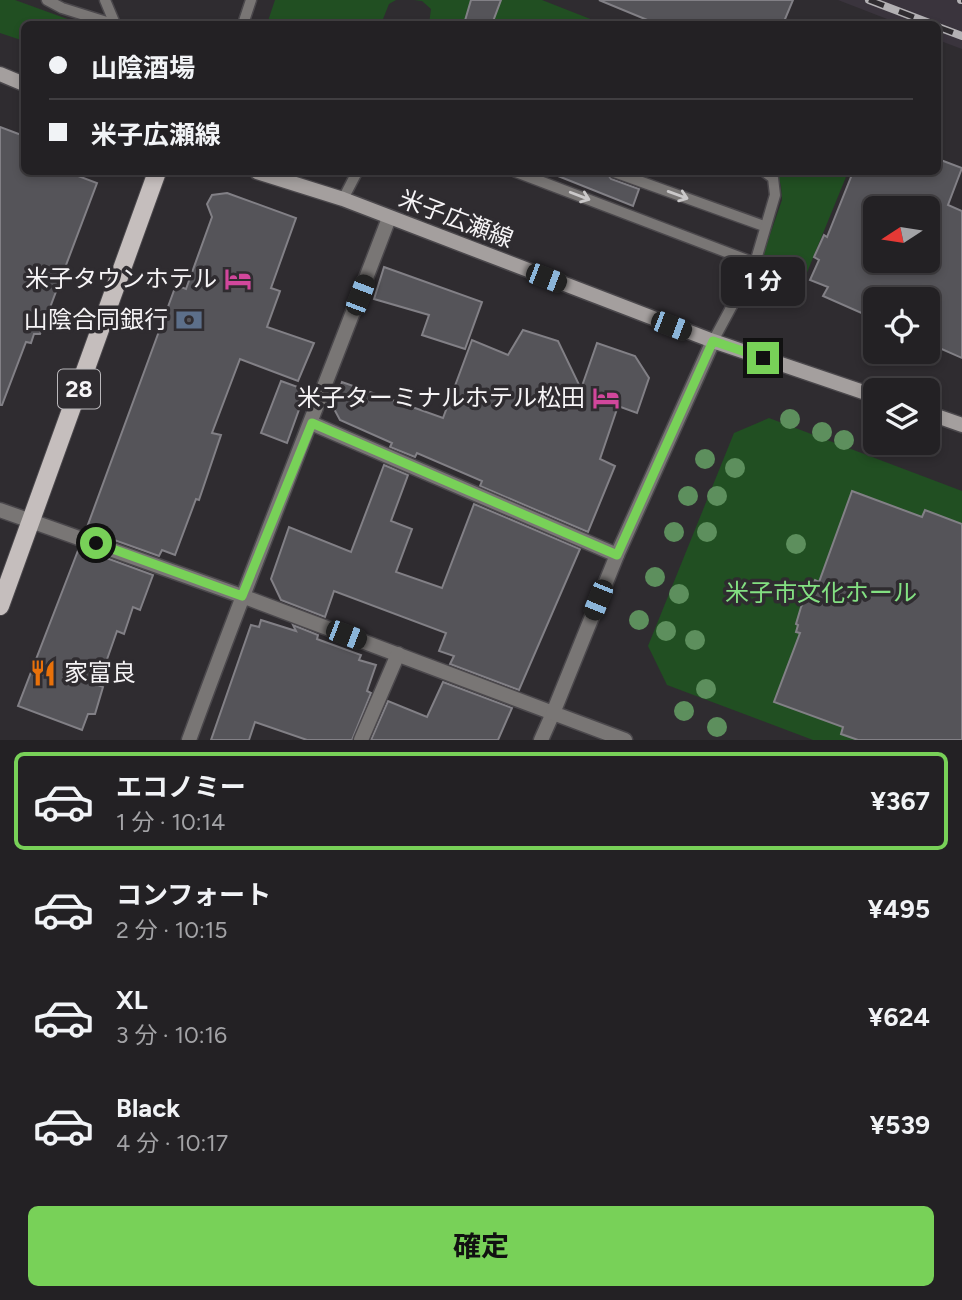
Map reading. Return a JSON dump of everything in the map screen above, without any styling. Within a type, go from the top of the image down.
[{"type":"main road","points":[[0,74],[21,83]]},
{"type":"main road","name":"28","points":[[0,606],[156,175]]},
{"type":"main road","name":"米子広瀬線","points":[[267,175],[343,199],[713,341],[863,392]]},
{"type":"main road","points":[[940,417],[962,425]]},
{"type":"street","points":[[189,740],[389,218]]},
{"type":"street","points":[[541,740],[617,555],[713,341]]},
{"type":"street","points":[[312,423],[617,555]]},
{"type":"street","points":[[0,510],[242,596],[625,740]]},
{"type":"street","points":[[361,740],[398,654]]},
{"type":"lane","points":[[47,0],[62,8],[104,21]]},
{"type":"lane","points":[[105,0],[113,21]]},
{"type":"lane","points":[[244,21],[251,0]]},
{"type":"lane","points":[[343,199],[355,175]]},
{"type":"lane","points":[[524,175],[755,263]]},
{"type":"lane","points":[[622,175],[764,226]]},
{"type":"lane","points":[[713,341],[755,263],[775,195],[774,178],[770,175]]},
{"type":"shaded area","points":[[838,0],[962,0],[962,49],[941,41],[941,21],[892,21]]},
{"type":"green space","points":[[0,0],[15,0],[73,21],[21,21],[21,40],[0,33]]},
{"type":"green space","points":[[275,0],[396,0],[389,4],[382,21],[268,21]]},
{"type":"green space","points":[[414,0],[542,0],[595,21],[429,21],[431,9],[422,1]]},
{"type":"green space","points":[[778,175],[847,175],[797,297],[775,295],[755,278],[782,200]]},
{"type":"green space","name":"米子市文化ホール","points":[[769,418],[962,491],[962,740],[813,740],[667,685],[648,646],[734,433]]},
{"type":"building","points":[[471,0],[501,0],[493,21],[465,21]]},
{"type":"building","points":[[599,0],[793,0],[784,21],[650,21]]},
{"type":"building","points":[[0,127],[21,135],[21,175],[78,175],[97,183],[40,334],[34,334],[31,343],[26,342],[0,405]]},
{"type":"building","points":[[941,160],[962,168],[948,205],[962,211],[962,358],[940,348],[940,287],[863,287],[863,314],[823,296],[828,287],[810,280],[819,260],[814,257],[824,235],[827,237],[852,175],[941,175]]},
{"type":"building","points":[[556,175],[608,175],[611,179],[639,189],[633,206]]},
{"type":"building","points":[[227,193],[296,218],[271,288],[280,291],[267,327],[314,343],[298,381],[240,359],[212,433],[221,435],[199,500],[196,499],[175,555],[162,550],[159,556],[86,530],[176,285],[186,289],[212,217],[207,204],[212,195]]},
{"type":"building","points":[[384,267],[482,302],[465,349],[422,335],[429,315],[374,299]]},
{"type":"building","points":[[523,330],[558,341],[581,389],[597,343],[635,356],[649,378],[637,413],[618,406],[600,459],[615,466],[588,532],[480,486],[482,481],[417,453],[415,457],[390,447],[392,443],[340,420],[333,407],[342,382],[443,418],[472,340],[508,355]]},
{"type":"building","points":[[281,381],[306,390],[287,443],[261,433]]},
{"type":"building","points":[[384,465],[408,475],[391,521],[412,529],[396,572],[442,588],[474,504],[580,549],[519,690],[450,664],[454,656],[439,651],[446,633],[334,591],[325,617],[281,600],[271,579],[289,527],[351,552]]},
{"type":"building","points":[[852,491],[922,517],[925,510],[962,524],[962,740],[858,740],[841,734],[843,727],[774,702],[800,633],[796,632],[796,624],[801,607],[815,580],[819,582]]},
{"type":"building","points":[[79,548],[153,575],[140,610],[133,607],[124,634],[117,631],[98,685],[103,687],[95,714],[88,714],[82,730],[18,706]]},
{"type":"building","points":[[261,620],[296,631],[293,625],[318,635],[317,639],[361,655],[359,660],[376,665],[367,691],[371,693],[352,740],[307,740],[255,722],[249,740],[211,740],[251,625],[259,627]]},
{"type":"building","points":[[443,682],[512,708],[498,740],[371,740],[388,701],[427,717]]},
{"type":"railway","points":[[869,0],[924,21]]},
{"type":"railway","points":[[941,28],[962,36]]},
{"type":"place","name":"米子タウンホテル","points":[[238,279]]},
{"type":"place","name":"山陰合同銀行","points":[[189,320]]},
{"type":"place","name":"米子ターミナルホテル松田","points":[[606,398]]},
{"type":"place","name":"家富良","points":[[43,673]]},
{"type":"route","points":[[96,543],[242,596],[312,423],[617,555],[713,341],[763,358]]}]
